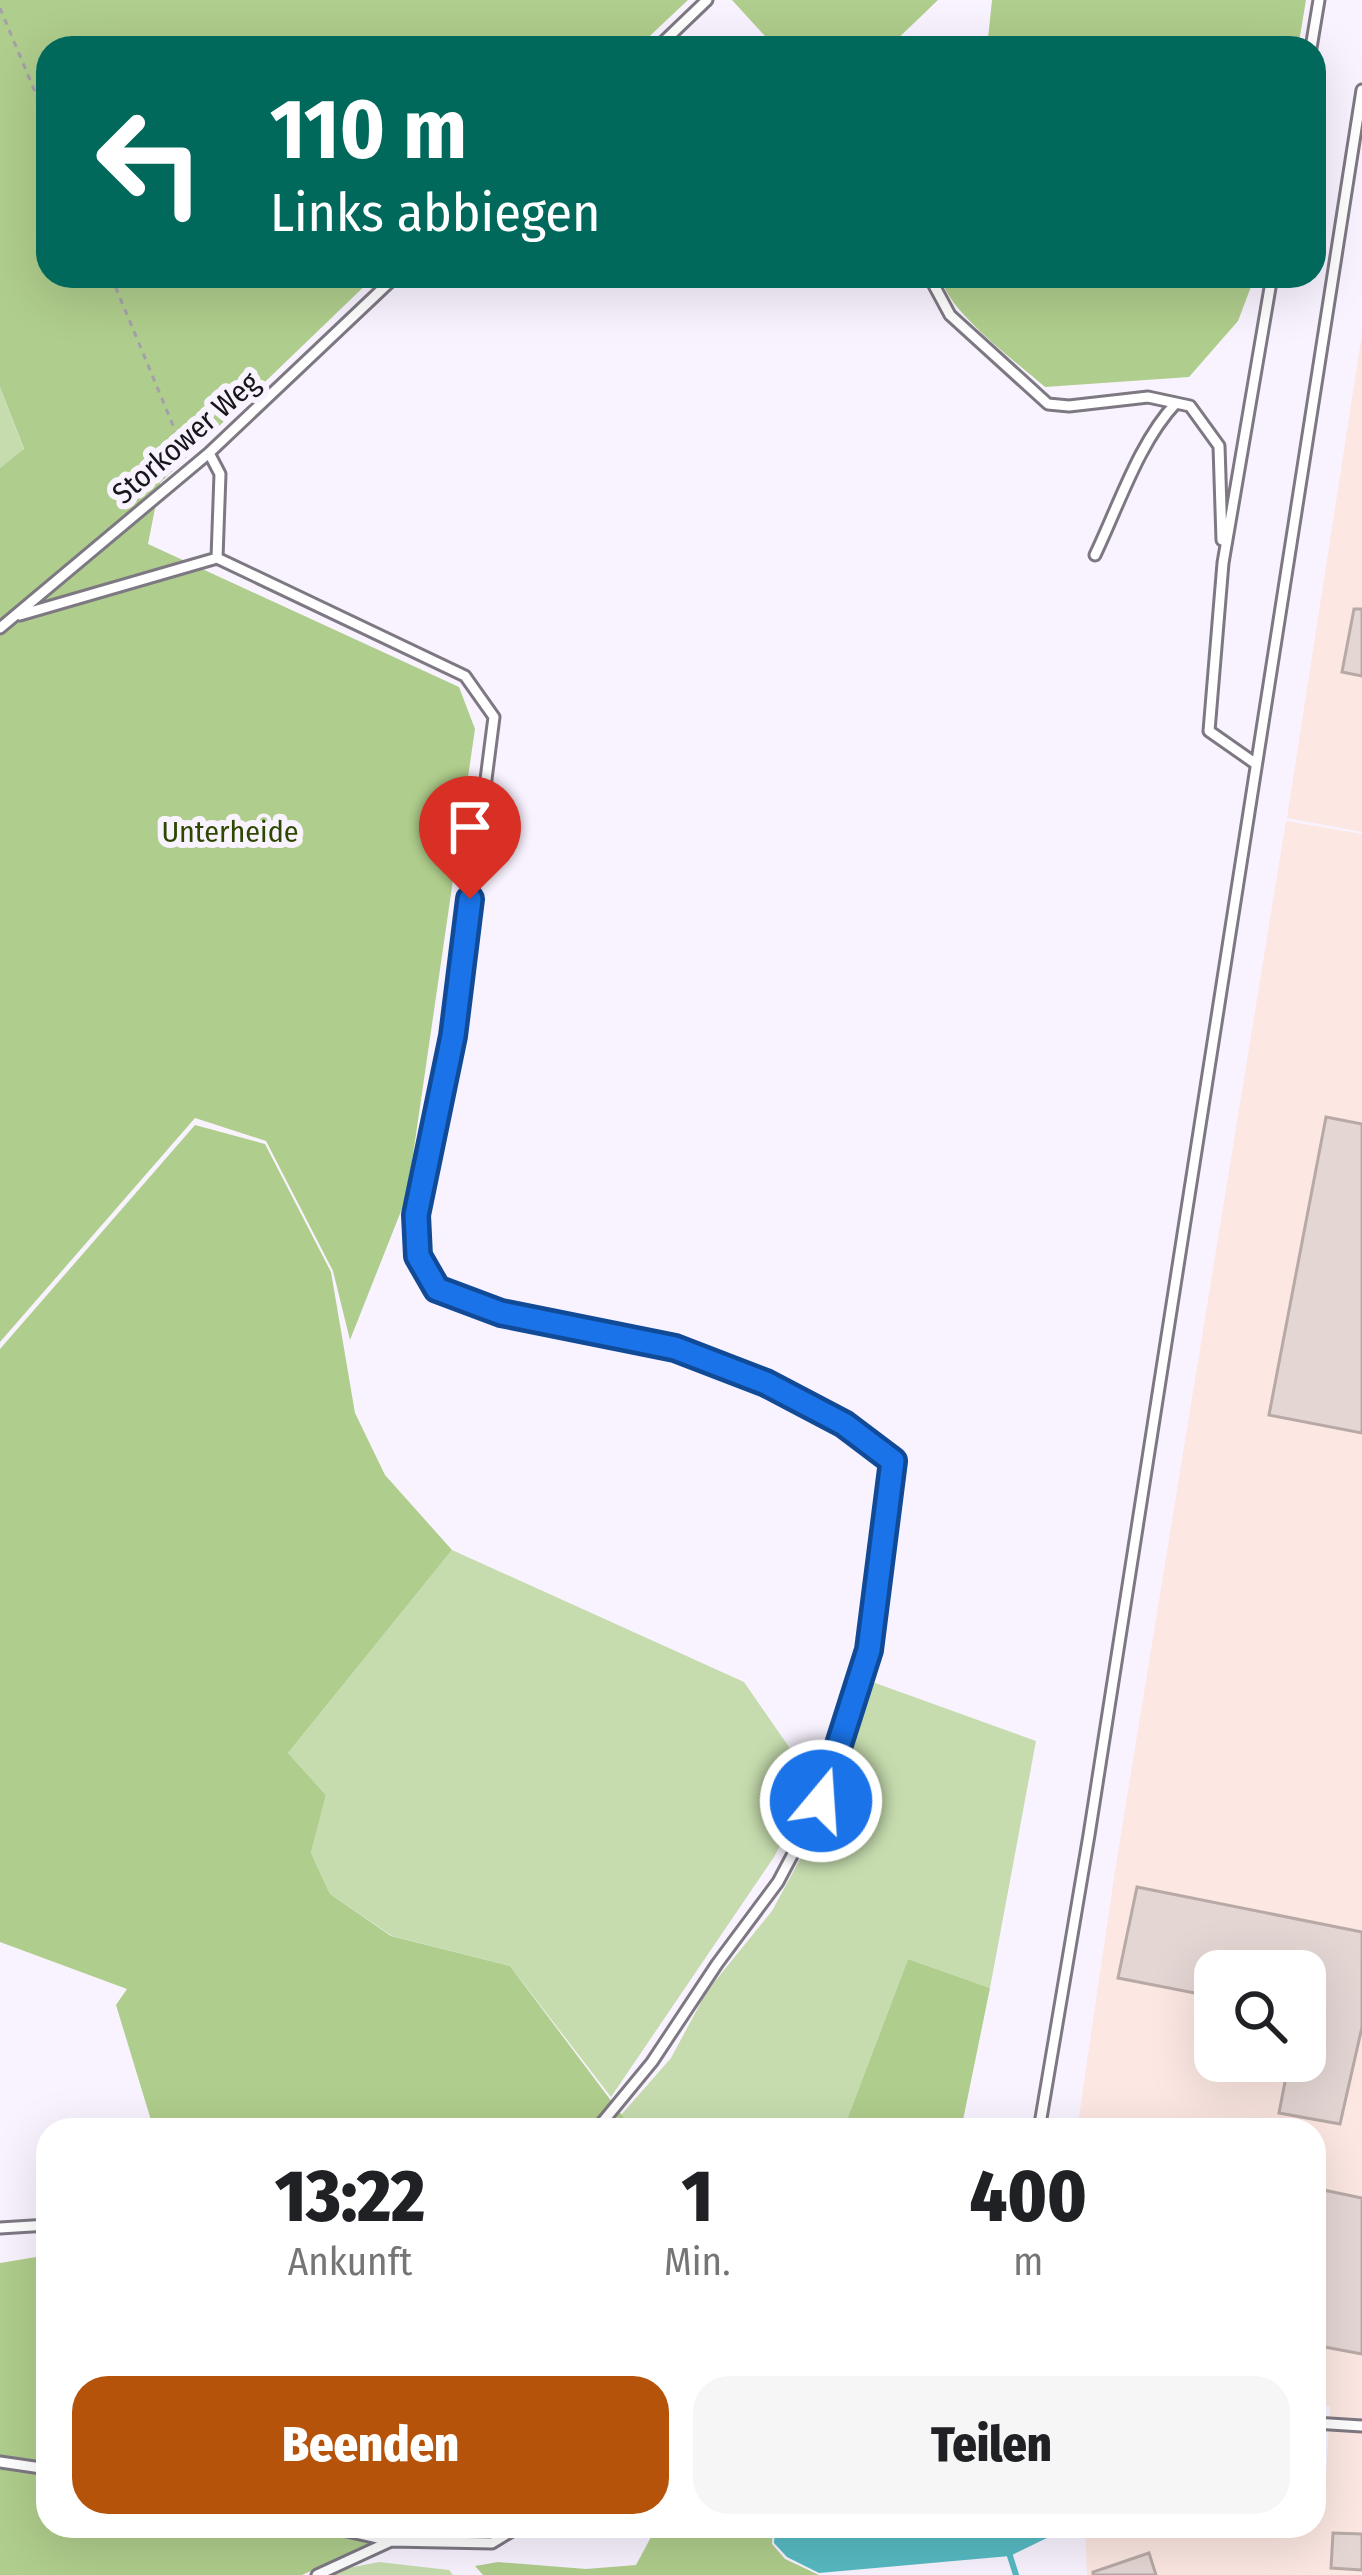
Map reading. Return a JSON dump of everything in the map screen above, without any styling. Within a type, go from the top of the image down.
[{"type":"lane","points":[[670,36],[707,0]]},
{"type":"lane","points":[[1313,36],[1319,0]]},
{"type":"lane","points":[[1041,2118],[1090,1835],[1362,90]]},
{"type":"lane","name":"Storkower Weg","points":[[0,628],[209,453],[383,288]]},
{"type":"lane","points":[[935,288],[950,315],[1048,404],[1148,397],[1190,406],[1219,446],[1223,563]]},
{"type":"lane","points":[[1256,764],[1209,730],[1223,563],[1270,288]]},
{"type":"lane","points":[[1095,555],[1152,428],[1175,403]]},
{"type":"lane","points":[[209,453],[220,474],[217,558]]},
{"type":"lane","points":[[11,618],[217,558],[465,676],[494,717],[453,1036],[416,1215],[418,1256],[437,1289],[524,1318],[675,1348],[766,1383],[844,1424],[893,1461],[869,1650],[821,1801],[778,1882],[652,2062],[606,2118]]},
{"type":"lane","points":[[0,2228],[36,2225]]},
{"type":"lane","points":[[1326,2424],[1362,2426]]},
{"type":"lane","points":[[0,2462],[36,2467]]},
{"type":"lane","points":[[378,2538],[492,2543],[500,2538]]},
{"type":"lane","points":[[317,2575],[391,2541]]},
{"type":"path","points":[[0,8],[36,94]]},
{"type":"path","points":[[116,288],[191,468]]},
{"type":"shaded area","points":[[1362,334],[1362,832],[1287,818]]},
{"type":"shaded area","points":[[1286,821],[1362,834],[1362,2575],[1087,2575],[1085,2538],[1326,2538],[1330,2406],[1326,2406],[1326,2118],[1079,2118]]},
{"type":"green space","name":"Unterheide","points":[[0,0],[688,0],[650,36],[36,36],[36,288],[363,288],[160,483],[148,544],[459,687],[475,729],[407,1196],[350,1340],[333,1271],[266,1141],[195,1118],[0,1342],[0,468],[24,449],[0,387]]},
{"type":"green space","points":[[732,0],[938,0],[900,36],[765,36]]},
{"type":"green space","points":[[992,0],[1306,0],[1300,36],[988,36]]},
{"type":"green space","points":[[1250,288],[1238,321],[1189,377],[1045,387],[969,320],[946,290]]},
{"type":"green space","points":[[0,387],[24,450],[0,468]]},
{"type":"green space","points":[[195,1125],[265,1144],[331,1272],[355,1413],[385,1475],[452,1550],[288,1753],[326,1795],[311,1853],[330,1894],[391,1936],[510,1966],[624,2118],[150,2118],[116,2005],[127,1989],[0,1942],[0,1349]]},
{"type":"green space","points":[[452,1550],[744,1682],[798,1760],[794,1819],[774,1857],[611,2097],[510,1966],[392,1936],[330,1894],[311,1853],[326,1795],[288,1753]]},
{"type":"green space","points":[[867,1680],[1036,1741],[990,1988],[908,1959],[848,2118],[623,2118],[621,2115],[671,2058],[707,1991],[772,1911],[838,1777]]},
{"type":"green space","points":[[908,1959],[990,1988],[963,2118],[848,2118]]},
{"type":"green space","points":[[36,2257],[36,2538],[383,2538],[302,2575],[0,2575],[0,2263]]},
{"type":"green space","points":[[651,2538],[772,2538],[785,2559],[819,2575],[483,2575],[475,2566],[498,2562],[586,2569],[636,2565]]},
{"type":"green space","points":[[379,2562],[449,2570],[453,2575],[313,2575]]},
{"type":"water","points":[[774,2538],[1047,2538],[1010,2556],[819,2573],[787,2557]]},
{"type":"building","points":[[1354,609],[1362,609],[1362,676],[1342,672]]},
{"type":"building","points":[[1326,1117],[1362,1124],[1362,1433],[1269,1415]]},
{"type":"building","points":[[1137,1887],[1362,1932],[1362,2027],[1340,2124],[1279,2113],[1285,2082],[1326,2082],[1326,1950],[1194,1950],[1194,1993],[1118,1978]]},
{"type":"building","points":[[1326,2190],[1362,2198],[1362,2354],[1326,2347]]},
{"type":"building","points":[[1333,2533],[1362,2534],[1362,2570],[1331,2568]]},
{"type":"building","points":[[1149,2553],[1156,2575],[1093,2575],[1093,2572]]},
{"type":"waterway","points":[[1010,2556],[1016,2575]]},
{"type":"route","points":[[470,899],[453,1036],[416,1215],[418,1256],[437,1289],[501,1313],[675,1348],[766,1383],[844,1424],[893,1461],[869,1650],[821,1801]]}]
